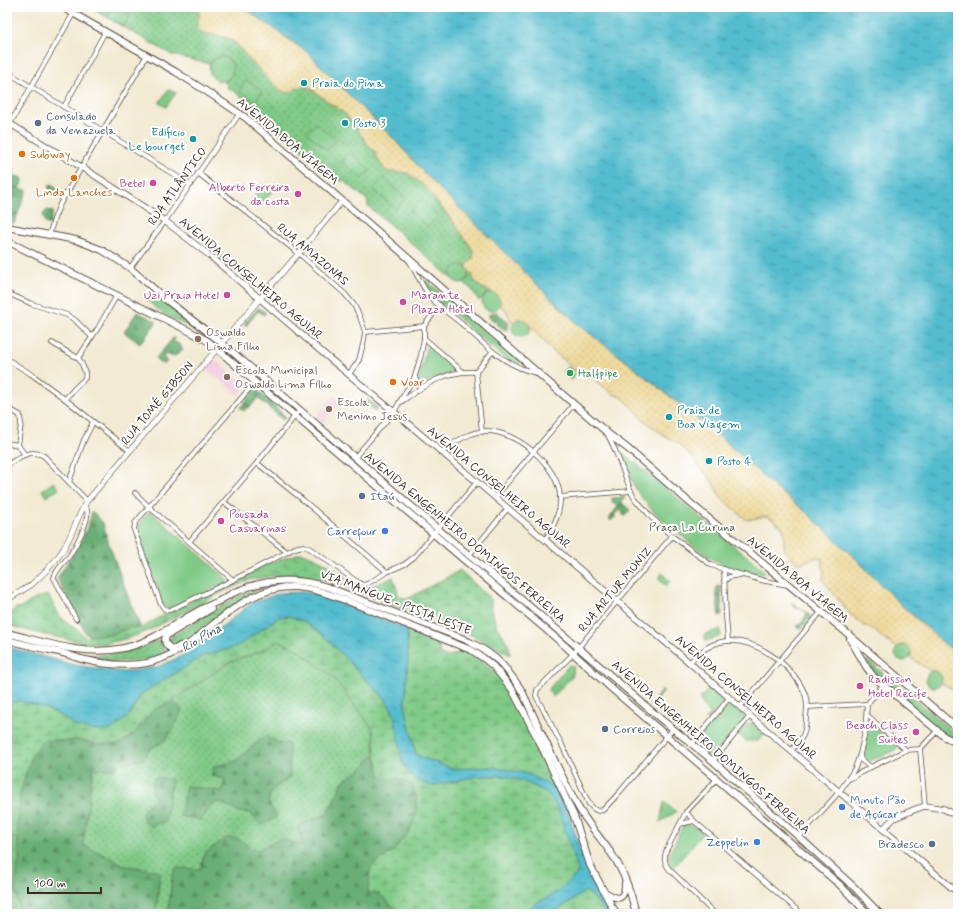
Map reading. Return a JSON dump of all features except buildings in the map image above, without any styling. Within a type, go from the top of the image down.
[{"type":"main road","name":"AVENIDA BOA VIAGEM","points":[[62,7],[147,55],[212,95],[251,122],[574,404],[848,634],[958,729]]},
{"type":"main road","name":"AVENIDA CONSELHEIRO AGUIAR","points":[[8,125],[81,167],[165,221],[208,255],[508,508],[958,893]]},
{"type":"main road","name":"AVENIDA ENGENHEIRO DOMINGOS FERREIRA","points":[[7,227],[76,240],[102,250],[130,268],[169,302],[222,343],[662,720],[713,761],[855,888],[880,914]]},
{"type":"main road","name":"AVENIDA ENGENHEIRO DOMINGOS FERREIRA","points":[[7,242],[208,341],[840,885],[868,914]]},
{"type":"main road","name":"VIA MANGUE - PISTA LESTE","points":[[7,633],[72,648],[99,651],[114,650],[135,645],[162,633],[207,606],[235,592],[260,584],[281,580],[303,580],[318,584],[464,639],[479,646],[503,665],[522,691],[576,803],[619,866],[626,880],[636,914]]},
{"type":"main road","points":[[7,640],[110,664],[146,663],[181,650],[234,608],[255,595],[277,588],[293,587],[324,593],[465,647],[482,657],[493,666],[512,689],[536,735],[574,816],[590,865],[617,914]]},
{"type":"main road","points":[[209,628],[175,649],[169,648],[165,642],[168,635],[235,592]]},
{"type":"main road","points":[[848,634],[867,668],[874,677],[937,731],[945,737],[958,743]]},
{"type":"main road","points":[[884,829],[894,818],[925,806],[944,809],[958,816]]},
{"type":"main road","points":[[604,892],[614,898],[620,897],[623,895],[625,890],[626,880]]},
{"type":"street","points":[[8,125],[73,14]]},
{"type":"street","points":[[64,106],[106,32]]},
{"type":"street","points":[[49,235],[60,204],[147,55]]},
{"type":"street","points":[[7,72],[191,184]]},
{"type":"street","name":"RUA ATLÂNTICO","points":[[130,268],[240,114]]},
{"type":"street","name":"RUA AMAZONAS","points":[[198,174],[298,254],[345,294],[354,305],[365,332]]},
{"type":"street","name":"RUA TOMÉ GIBSON","points":[[7,600],[30,585],[63,550],[87,501],[342,201]]},
{"type":"street","name":"AVENIDA BOA VIAGEM","points":[[408,258],[432,299],[492,352],[520,368],[529,372],[539,373]]},
{"type":"street","points":[[7,293],[25,301],[67,315],[75,320],[92,337]]},
{"type":"street","points":[[78,358],[98,328],[116,295]]},
{"type":"street","points":[[355,457],[400,403],[415,376],[421,355],[424,338],[424,326],[440,306]]},
{"type":"street","points":[[349,374],[359,360],[365,332],[424,326]]},
{"type":"street","points":[[424,338],[462,371]]},
{"type":"street","points":[[52,344],[78,358],[82,365],[85,378],[65,399]]},
{"type":"street","points":[[482,432],[476,372],[492,352]]},
{"type":"street","points":[[7,359],[31,374],[65,399],[130,451]]},
{"type":"street","points":[[400,403],[423,386],[447,375],[462,371],[476,372]]},
{"type":"street","points":[[415,376],[417,384],[423,386]]},
{"type":"street","points":[[255,382],[135,523],[134,530],[160,602],[167,610],[170,610],[233,580],[295,548],[303,546],[309,548],[363,585],[367,584],[387,572],[405,564],[414,557],[477,482]]},
{"type":"street","points":[[495,497],[574,404]]},
{"type":"street","points":[[7,408],[20,415],[21,424],[18,445],[25,455]]},
{"type":"street","points":[[188,542],[224,502],[300,410]]},
{"type":"street","points":[[69,482],[84,440],[93,422]]},
{"type":"street","points":[[441,452],[471,434],[487,431],[507,435],[522,442],[547,466],[553,475],[558,488],[560,497],[557,517],[553,528],[545,540]]},
{"type":"street","name":"AVENIDA BOA VIAGEM","points":[[606,431],[631,491],[642,508],[672,536],[711,565],[765,581],[790,585]]},
{"type":"street","points":[[7,443],[18,445]]},
{"type":"street","points":[[7,465],[30,453],[39,453],[44,456],[87,501]]},
{"type":"street","points":[[257,462],[387,572]]},
{"type":"street","points":[[560,497],[631,491]]},
{"type":"street","points":[[135,493],[188,542],[233,580]]},
{"type":"street","points":[[224,502],[287,552]]},
{"type":"street","points":[[76,619],[54,578],[54,575],[70,555],[84,528],[88,515],[86,508],[83,507]]},
{"type":"street","points":[[469,555],[508,508]]},
{"type":"street","name":"RUA ARTUR MUNIZ","points":[[668,736],[618,794],[603,810],[598,811],[589,804],[562,745],[536,696],[537,690],[573,654],[672,536]]},
{"type":"street","points":[[724,569],[728,641]]},
{"type":"street","points":[[724,581],[728,577],[744,575]]},
{"type":"street","points":[[740,707],[821,612]]},
{"type":"street","points":[[690,663],[698,654],[707,648],[715,644],[728,641],[757,647],[780,661],[800,684],[805,696],[807,707],[806,725],[801,739],[791,750]]},
{"type":"street","points":[[799,837],[839,792],[855,768],[865,732],[867,704],[883,685]]},
{"type":"street","points":[[692,744],[729,698]]},
{"type":"street","points":[[807,707],[867,704]]},
{"type":"street","points":[[713,761],[750,716]]},
{"type":"street","points":[[867,716],[906,750]]},
{"type":"street","points":[[668,736],[673,729]]},
{"type":"street","points":[[848,779],[906,750],[920,749],[937,731]]},
{"type":"street","points":[[920,749],[925,806]]},
{"type":"street","points":[[860,754],[861,760],[871,767]]},
{"type":"street","points":[[715,914],[665,864],[664,858],[666,851],[686,812],[717,779]]},
{"type":"street","points":[[686,812],[694,821],[802,914]]},
{"type":"street","points":[[680,824],[694,821]]},
{"type":"shaded area","name":"Escola Municipal Oswaldo Lima Filho","points":[[215,359],[247,386],[239,395],[206,369]]},
{"type":"shaded area","name":"Escola Menino Jesus","points":[[334,396],[341,402],[323,423],[316,416]]},
{"type":"green space","points":[[89,7],[195,7],[200,14],[197,25],[204,33],[231,40],[242,49],[275,86],[282,91],[291,92],[296,88],[301,87],[310,88],[345,114],[375,152],[379,161],[408,173],[424,186],[449,216],[472,248],[473,257],[467,269],[463,266],[454,268],[451,272],[452,279],[368,206],[367,200],[344,181],[335,180],[262,115],[261,111],[231,89],[227,88],[227,84],[224,83],[229,79],[233,64],[227,58],[212,60],[210,64],[172,55]]},
{"type":"green space","points":[[112,7],[130,16],[124,26],[107,17]]},
{"type":"green space","points":[[118,7],[135,7],[131,14]]},
{"type":"green space","points":[[221,57],[230,60],[233,69],[230,78],[221,81],[212,78],[209,69],[212,60]]},
{"type":"green space","points":[[246,80],[262,91],[255,102],[239,91]]},
{"type":"green space","points":[[169,89],[176,93],[166,107],[159,103]]},
{"type":"green space","points":[[316,123],[336,140],[327,150],[307,133]]},
{"type":"green space","points":[[350,152],[370,170],[362,179],[342,162]]},
{"type":"green space","points":[[12,175],[20,177],[24,181],[19,188],[8,186],[7,180]]},
{"type":"green space","points":[[383,178],[405,198],[396,209],[373,189]]},
{"type":"green space","points":[[52,184],[55,188],[60,190],[60,194],[52,193],[49,186]]},
{"type":"green space","points":[[263,185],[272,192],[259,207],[251,200]]},
{"type":"green space","points":[[7,187],[27,190],[14,224],[7,222]]},
{"type":"green space","points":[[420,200],[438,216],[428,227],[410,211]]},
{"type":"green space","points":[[47,210],[53,211],[50,225],[45,223],[43,214]]},
{"type":"green space","points":[[215,256],[225,257],[230,262],[230,267]]},
{"type":"green space","points":[[460,265],[466,268],[469,274],[466,280],[460,283],[454,280],[451,274],[454,268]]},
{"type":"green space","points":[[468,271],[472,274],[475,281],[479,285],[491,293],[485,295],[479,301],[471,289],[463,283],[468,278]]},
{"type":"green space","points":[[425,281],[519,361],[519,365],[507,360],[436,299],[424,283]]},
{"type":"green space","points":[[491,293],[497,296],[500,302],[497,308],[491,311],[485,308],[482,302],[485,296]]},
{"type":"green space","points":[[146,298],[159,300],[180,313],[212,340],[211,341],[196,331],[162,313]]},
{"type":"green space","points":[[258,308],[266,313],[264,315],[258,311],[246,326],[244,324]]},
{"type":"green space","points":[[137,312],[156,321],[140,344],[124,332]]},
{"type":"green space","points":[[496,312],[509,322],[508,330],[503,329],[488,316]]},
{"type":"green space","points":[[517,319],[525,319],[530,324],[528,335],[525,337],[517,337],[512,332],[512,324]]},
{"type":"green space","points":[[173,338],[175,338],[173,342],[178,343],[183,349],[175,356],[170,356],[167,354],[163,357],[167,361],[165,364],[159,363],[156,358]]},
{"type":"green space","points":[[428,345],[455,367],[455,369],[453,372],[421,384],[418,383],[418,378]]},
{"type":"green space","name":"Halfpipe","points":[[568,367],[576,374],[571,380],[563,372]]},
{"type":"green space","points":[[254,390],[258,390],[286,417],[283,420],[258,398],[249,408],[248,407],[244,411],[240,408]]},
{"type":"green space","points":[[368,399],[378,408],[375,412],[365,402]]},
{"type":"green space","name":"Praça La Curuna","points":[[621,451],[766,573],[762,574],[734,568],[707,556],[697,549],[656,514],[641,497],[632,482],[620,452]]},
{"type":"green space","points":[[54,482],[59,489],[46,497],[42,490]]},
{"type":"green space","points":[[625,497],[622,503],[630,510],[625,516],[623,515],[622,510],[615,512],[615,518],[611,521],[609,519],[618,506],[612,503],[612,498]]},
{"type":"green space","points":[[92,511],[103,523],[109,544],[141,628],[130,627],[111,635],[91,636],[86,634],[57,578],[83,538]]},
{"type":"green space","points":[[149,512],[224,576],[227,582],[166,609],[163,605],[137,533],[141,521]]},
{"type":"green space","points":[[300,553],[322,561],[361,587],[372,586],[393,577],[399,596],[407,599],[460,570],[491,599],[491,610],[496,623],[509,646],[510,655],[467,633],[325,580],[302,575],[273,576],[249,580],[148,631],[125,639],[103,644],[87,643],[7,626],[7,615],[16,608],[23,607],[31,601],[48,595],[60,616],[86,638],[91,636],[111,635],[130,627],[141,628],[160,617],[270,563]]},
{"type":"green space","points":[[662,573],[670,581],[666,586],[658,579]]},
{"type":"green space","points":[[290,584],[269,586],[250,593],[183,641],[173,646],[170,644],[169,641],[171,637],[234,598],[256,589],[268,586]]},
{"type":"green space","points":[[717,586],[721,587],[722,615],[719,616],[716,591]]},
{"type":"green space","points":[[792,602],[810,615],[811,618],[801,629],[797,627],[804,621],[803,620],[807,614],[803,610],[794,607]]},
{"type":"green space","points":[[288,616],[303,621],[323,635],[386,700],[393,713],[397,726],[432,786],[478,776],[506,776],[523,781],[546,792],[557,806],[578,869],[577,874],[558,892],[535,904],[524,914],[397,914],[396,910],[380,894],[368,892],[371,866],[392,852],[409,832],[417,813],[416,797],[413,786],[402,779],[381,778],[375,754],[373,729],[334,678],[299,650],[280,641],[259,652],[230,662],[172,701],[152,711],[134,734],[119,744],[99,744],[79,740],[43,740],[31,758],[20,793],[17,826],[19,859],[15,887],[20,914],[7,914],[7,706],[10,703],[19,701],[40,706],[58,714],[75,726],[129,715],[142,694],[196,660],[203,656],[241,644],[279,617]]},
{"type":"green space","points":[[720,629],[721,636],[706,641],[704,635]]},
{"type":"green space","points":[[407,630],[434,641],[439,646],[440,654],[448,657],[463,651],[474,656],[497,675],[507,687],[518,705],[561,796],[554,787],[491,767],[454,769],[416,755],[405,705],[408,656]]},
{"type":"green space","points":[[161,639],[162,647],[169,653],[146,660],[124,662],[101,660],[78,655],[121,653]]},
{"type":"green space","points":[[280,641],[299,650],[334,678],[373,729],[375,754],[359,771],[343,781],[326,814],[299,826],[298,830],[304,846],[269,844],[260,850],[251,849],[247,844],[205,853],[200,869],[172,877],[168,914],[156,914],[160,873],[125,866],[83,845],[93,768],[114,769],[121,764],[144,759],[149,749],[163,742],[182,710],[172,701],[230,662],[259,652]],"holes":[[[265,736],[279,743],[289,745],[290,777],[272,791],[269,799],[270,807],[277,817],[249,812],[238,812],[220,802],[210,805],[222,791],[225,779],[214,766],[236,761]],[[156,798],[165,822],[159,823],[144,821],[143,813],[145,808]]]},
{"type":"green space","points":[[900,645],[906,645],[911,650],[909,659],[906,661],[900,661],[895,656],[895,650]]},
{"type":"green space","points":[[867,660],[958,736],[958,742],[947,737],[875,676],[866,661]]},
{"type":"green space","points":[[569,665],[574,666],[573,675],[553,697],[548,690]]},
{"type":"green space","points":[[931,671],[937,671],[942,676],[940,685],[937,687],[931,687],[926,682],[926,676]]},
{"type":"green space","points":[[710,687],[721,696],[723,700],[707,721],[706,719],[711,713],[704,708],[700,699]]},
{"type":"green space","points":[[662,690],[664,691],[654,703],[670,716],[668,719],[651,704]]},
{"type":"green space","points":[[172,701],[182,709],[174,729],[163,742],[149,749],[144,759],[121,764],[114,769],[93,769],[83,845],[125,866],[154,870],[160,873],[156,914],[20,914],[15,887],[19,859],[17,826],[20,793],[31,758],[43,740],[79,740],[99,744],[134,734],[151,711]]},
{"type":"green space","points":[[728,704],[731,704],[744,715],[744,720],[713,756],[711,756],[697,746],[697,741]]},
{"type":"green space","points":[[750,723],[754,723],[765,733],[758,741],[746,741],[738,734]]},
{"type":"green space","points":[[873,725],[898,747],[895,750],[867,761],[863,759],[862,755],[869,728]]},
{"type":"green space","points":[[265,736],[279,743],[289,744],[290,777],[272,791],[269,799],[269,803],[277,817],[261,825],[249,812],[238,812],[220,802],[210,805],[202,820],[180,816],[186,786],[222,791],[225,779],[211,776],[214,766],[236,761]]},
{"type":"green space","points":[[375,754],[381,777],[402,779],[413,786],[416,797],[417,813],[409,832],[392,852],[371,867],[368,891],[380,894],[397,914],[168,914],[172,877],[176,868],[200,869],[205,853],[226,838],[236,838],[247,844],[251,849],[259,850],[282,839],[303,845],[298,830],[299,825],[326,814],[343,781],[359,771]]},
{"type":"green space","points":[[154,777],[172,780],[165,822],[151,827],[144,818],[143,811],[156,798],[151,791]]},
{"type":"green space","points":[[664,802],[676,812],[660,822]]},
{"type":"green space","points":[[689,823],[703,833],[674,867],[671,867],[668,859],[669,855],[683,826]]},
{"type":"green space","points":[[586,891],[596,900],[606,914],[551,914]]},
{"type":"sand","name":"Praia de Boa Viagem","points":[[195,7],[242,7],[308,53],[389,134],[429,178],[575,322],[724,440],[772,485],[806,512],[855,558],[896,600],[958,656],[958,692],[941,683],[942,681],[933,671],[910,658],[911,652],[908,646],[902,645],[897,648],[875,631],[863,625],[849,613],[823,580],[824,572],[822,560],[817,557],[798,564],[785,550],[784,532],[782,527],[766,516],[747,520],[722,499],[709,477],[678,443],[668,438],[645,421],[623,398],[613,394],[593,378],[572,369],[554,352],[525,320],[520,319],[512,322],[505,309],[499,304],[498,296],[480,286],[468,270],[467,265],[474,255],[472,248],[449,216],[424,186],[408,173],[386,171],[375,152],[345,114],[310,88],[296,88],[291,92],[282,91],[250,61],[233,41],[200,31],[198,21],[200,14]]},
{"type":"water","points":[[242,7],[958,7],[958,656],[896,600],[855,558],[806,512],[772,485],[724,440],[575,322],[429,178],[389,134],[308,53]]},
{"type":"water","points":[[303,592],[319,595],[407,629],[408,656],[405,705],[416,755],[454,769],[491,767],[526,773],[554,787],[561,796],[571,819],[587,871],[597,890],[613,914],[606,914],[596,900],[586,891],[551,914],[524,914],[535,904],[558,892],[577,874],[578,869],[557,806],[546,792],[523,781],[506,776],[478,776],[432,786],[414,778],[406,769],[402,761],[395,718],[386,700],[323,635],[303,621],[288,616],[279,617],[241,644],[203,656],[142,694],[129,715],[110,730],[92,730],[75,726],[58,714],[40,706],[19,701],[10,703],[7,706],[7,647],[75,665],[124,672],[157,667],[186,654],[252,603],[280,593]]},
{"type":"place","name":"Praia do Pina","points":[[304,83]]},
{"type":"place","name":"Consulado da Venezuela","points":[[38,123]]},
{"type":"place","name":"Posto 3","points":[[345,123]]},
{"type":"place","name":"Edificio Le bourget","points":[[193,139]]},
{"type":"place","name":"Subway","points":[[22,154]]},
{"type":"place","name":"Linda Lanches","points":[[74,178]]},
{"type":"place","name":"Betel","points":[[153,183]]},
{"type":"place","name":"Alberto Ferreira da costa","points":[[298,194]]},
{"type":"place","name":"Uzi Praia Hotel","points":[[227,295]]},
{"type":"place","name":"Marante Plazza Hotel","points":[[403,302]]},
{"type":"place","name":"Oswaldo Lima Filho","points":[[198,339]]},
{"type":"place","name":"Halfpipe","points":[[570,373]]},
{"type":"place","name":"Escola Municipal Oswaldo Lima Filho","points":[[227,377]]},
{"type":"place","name":"Voar","points":[[393,382]]},
{"type":"place","name":"Escola Menino Jesus","points":[[329,409]]},
{"type":"place","name":"Praia de Boa Viagem","points":[[669,417]]},
{"type":"place","name":"Posto 4","points":[[709,461]]},
{"type":"place","name":"Itaú","points":[[362,496]]},
{"type":"place","name":"Pousada Casuarinas","points":[[221,521]]},
{"type":"place","name":"Carrefour","points":[[385,531]]},
{"type":"place","name":"Radisson Hotel Recife","points":[[860,686]]},
{"type":"place","name":"Correios","points":[[605,729]]},
{"type":"place","name":"Beach Class Suites","points":[[916,732]]},
{"type":"place","name":"Minuto Pão de Açúcar","points":[[842,807]]},
{"type":"place","name":"Zeppelin","points":[[757,842]]},
{"type":"place","name":"Bradesco","points":[[932,844]]},
{"type":"water label","name":"Rio Pina","points":[[201,637]]}]
